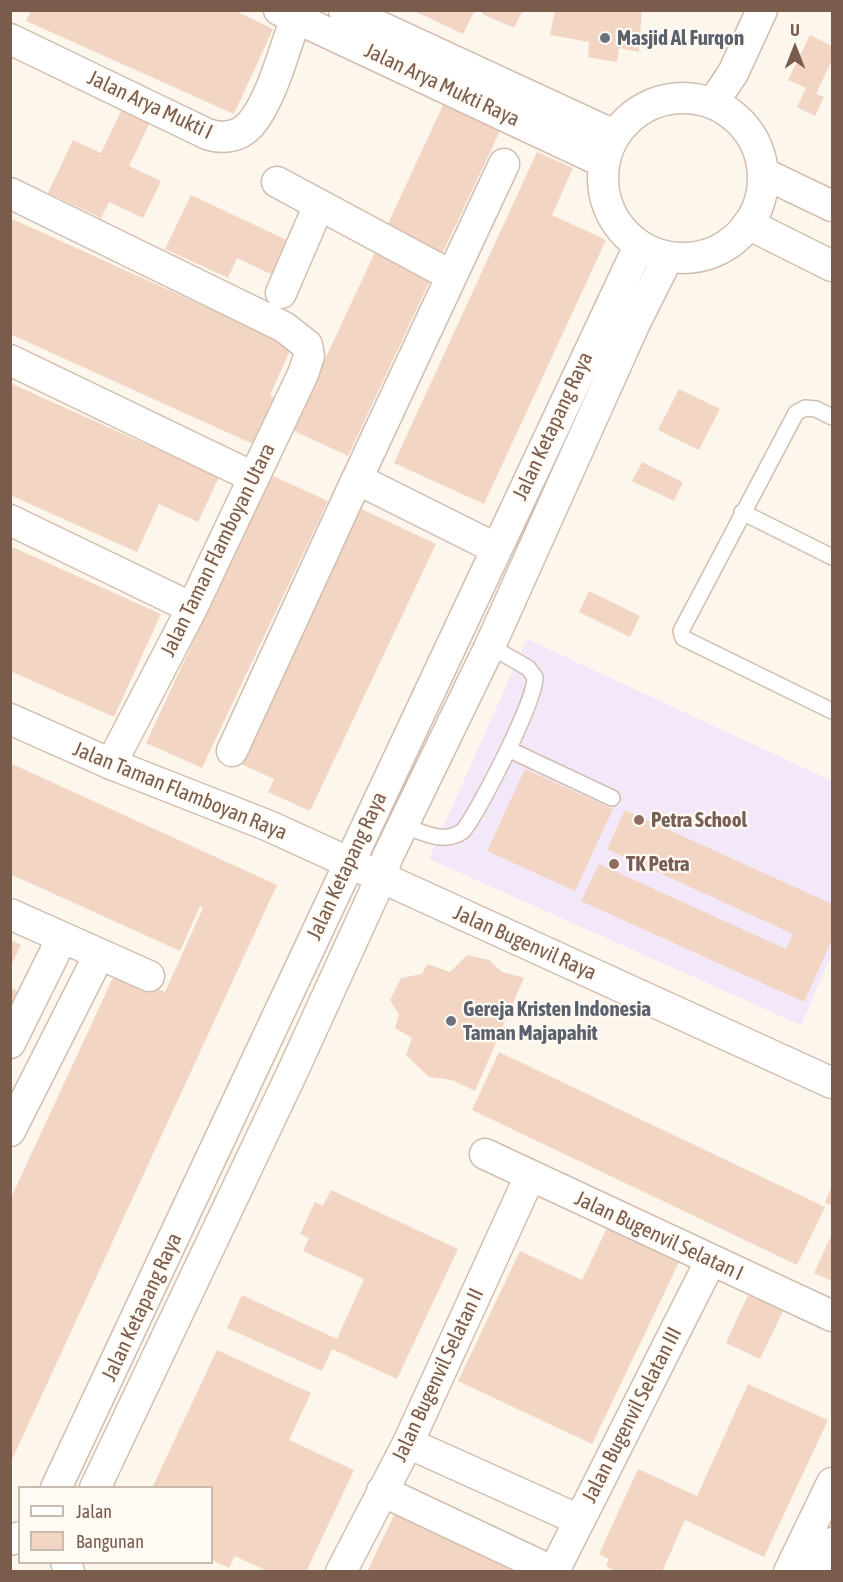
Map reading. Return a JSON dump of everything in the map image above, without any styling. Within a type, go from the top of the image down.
[{"type":"street","name":"Jalan Arya Mukti Raya","points":[[344,10],[609,149]]},
{"type":"street","points":[[713,104],[733,73],[762,10]]},
{"type":"street","name":"Jalan Arya Mukti Raya","points":[[288,14],[609,149]]},
{"type":"street","name":"Jalan Arya Mukti I","points":[[12,45],[207,134],[228,137],[249,126],[264,101],[288,14]]},
{"type":"street","points":[[691,98],[713,104],[733,115],[748,131],[759,151],[763,173],[762,195],[741,234],[723,248],[702,256],[668,257],[639,246],[612,218],[605,200],[602,181],[609,149],[628,118],[647,106],[669,99],[691,98]]},
{"type":"street","points":[[232,751],[450,275],[504,164]]},
{"type":"street","points":[[763,173],[832,206]]},
{"type":"street","points":[[277,182],[450,275]]},
{"type":"street","name":"Jalan Taman Flamboyan Utara","points":[[10,193],[297,336],[307,345],[309,356],[303,374],[192,608],[111,764]]},
{"type":"street","points":[[281,293],[319,205]]},
{"type":"street","points":[[748,224],[832,266]]},
{"type":"street","name":"Jalan Ketapang Raya","points":[[66,1485],[348,864],[639,246]]},
{"type":"street","name":"Jalan Ketapang Raya","points":[[96,1486],[287,1084],[381,878],[402,825],[490,646],[634,325],[668,257]]},
{"type":"street","points":[[10,360],[253,477]]},
{"type":"street","points":[[357,479],[495,548]]},
{"type":"street","points":[[10,520],[192,608]]},
{"type":"street","name":"Jalan Taman Flamboyan Raya","points":[[10,719],[111,764],[269,826],[348,864]]},
{"type":"street","name":"Jalan Bugenvil Raya","points":[[348,864],[832,1083]]},
{"type":"street","points":[[10,914],[149,976]]},
{"type":"street","points":[[10,1043],[62,938]]},
{"type":"street","points":[[14,1118],[99,955]]},
{"type":"street","name":"Jalan Bugenvil Selatan I","points":[[485,1154],[832,1316]]},
{"type":"street","name":"Jalan Bugenvil Selatan II","points":[[341,1572],[408,1443],[530,1176]]},
{"type":"street","name":"Jalan Bugenvil Selatan III","points":[[554,1571],[711,1260]]},
{"type":"street","points":[[408,1443],[579,1521]]},
{"type":"street","points":[[789,1572],[832,1483]]},
{"type":"street","points":[[382,1491],[554,1571]]},
{"type":"street","points":[[819,1572],[832,1543]]},
{"type":"lane","points":[[832,417],[816,409],[805,408],[796,413],[681,631],[683,638],[832,711]]},
{"type":"lane","points":[[742,512],[832,557]]},
{"type":"lane","points":[[402,825],[439,838],[457,836],[464,831],[508,749],[531,701],[535,677],[528,668],[490,646]]},
{"type":"lane","points":[[508,749],[612,798]]},
{"type":"shaded area","name":"Petra School","points":[[527,639],[832,781],[832,954],[801,1025],[429,859]]},
{"type":"building","points":[[31,10],[234,10],[273,29],[234,114],[26,21]]},
{"type":"building","points":[[412,10],[475,10],[463,34]]},
{"type":"building","points":[[484,10],[523,10],[514,28],[482,14]]},
{"type":"building","name":"Masjid Al Furqon","points":[[555,10],[642,10],[639,52],[619,48],[617,62],[588,57],[589,42],[550,35]]},
{"type":"building","points":[[810,35],[832,46],[832,60],[816,94],[824,97],[815,116],[797,107],[806,88],[788,80]]},
{"type":"building","points":[[124,105],[152,118],[129,166],[161,181],[143,218],[109,202],[101,218],[48,193],[73,140],[101,153]]},
{"type":"building","points":[[443,105],[500,131],[442,254],[386,228]]},
{"type":"building","points":[[537,152],[573,168],[552,215],[606,240],[484,504],[394,463]]},
{"type":"building","points":[[191,195],[295,244],[279,278],[237,258],[228,278],[165,249]]},
{"type":"building","points":[[10,218],[292,346],[270,395],[276,398],[255,445],[10,334]]},
{"type":"building","points":[[376,250],[432,276],[348,456],[292,430]]},
{"type":"building","points":[[10,383],[219,477],[198,522],[159,504],[137,552],[10,495]]},
{"type":"building","points":[[679,389],[720,409],[699,450],[658,430]]},
{"type":"building","points":[[642,462],[683,482],[674,501],[632,481]]},
{"type":"building","points":[[271,475],[328,501],[202,768],[146,743]]},
{"type":"building","points":[[355,506],[436,544],[310,811],[268,792],[274,779],[235,761]]},
{"type":"building","points":[[10,546],[161,614],[114,717],[10,671]]},
{"type":"building","points":[[589,591],[640,616],[630,637],[579,612]]},
{"type":"building","points":[[10,763],[277,885],[10,1464],[10,1200],[117,969],[165,992],[203,908],[200,906],[180,951],[10,874]]},
{"type":"building","points":[[525,769],[613,809],[575,891],[487,851]]},
{"type":"building","points":[[625,810],[832,904],[832,940],[804,1002],[581,901],[599,864],[786,949],[793,934],[607,849]]},
{"type":"building","points":[[10,940],[21,945],[10,968]]},
{"type":"building","name":"Gereja Kristen Indonesia Taman Majapahit","points":[[467,955],[489,960],[502,972],[524,978],[475,1091],[452,1080],[429,1077],[406,1055],[412,1038],[395,1028],[399,1015],[390,1000],[401,978],[422,974],[427,964],[450,972]]},
{"type":"building","points":[[10,988],[27,995],[10,1030]]},
{"type":"building","points":[[499,1052],[825,1207],[797,1265],[472,1110]]},
{"type":"building","points":[[832,1185],[832,1206],[825,1202]]},
{"type":"building","points":[[331,1190],[458,1249],[397,1379],[332,1349],[322,1371],[227,1328],[242,1295],[337,1339],[364,1279],[303,1251],[309,1238],[300,1234],[315,1202],[323,1206]]},
{"type":"building","points":[[609,1224],[681,1258],[592,1444],[458,1381],[520,1251],[582,1280]]},
{"type":"building","points":[[832,1234],[832,1281],[814,1273]]},
{"type":"building","points":[[748,1295],[783,1311],[760,1359],[726,1343]]},
{"type":"building","points":[[217,1350],[311,1393],[289,1440],[354,1470],[306,1572],[269,1572],[235,1556],[229,1568],[213,1560],[213,1486],[153,1486]]},
{"type":"building","points":[[748,1384],[828,1420],[764,1557],[685,1520],[662,1572],[618,1572],[606,1566],[609,1559],[599,1554],[638,1469],[697,1496]]},
{"type":"building","points":[[395,1513],[511,1568],[510,1572],[367,1572]]},
{"type":"place","name":"Masjid Al Furqon","points":[[605,38]]},
{"type":"place","name":"Petra School","points":[[639,820]]},
{"type":"place","name":"TK Petra","points":[[614,864]]},
{"type":"place","name":"Gereja Kristen Indonesia Taman Majapahit","points":[[451,1021]]}]
